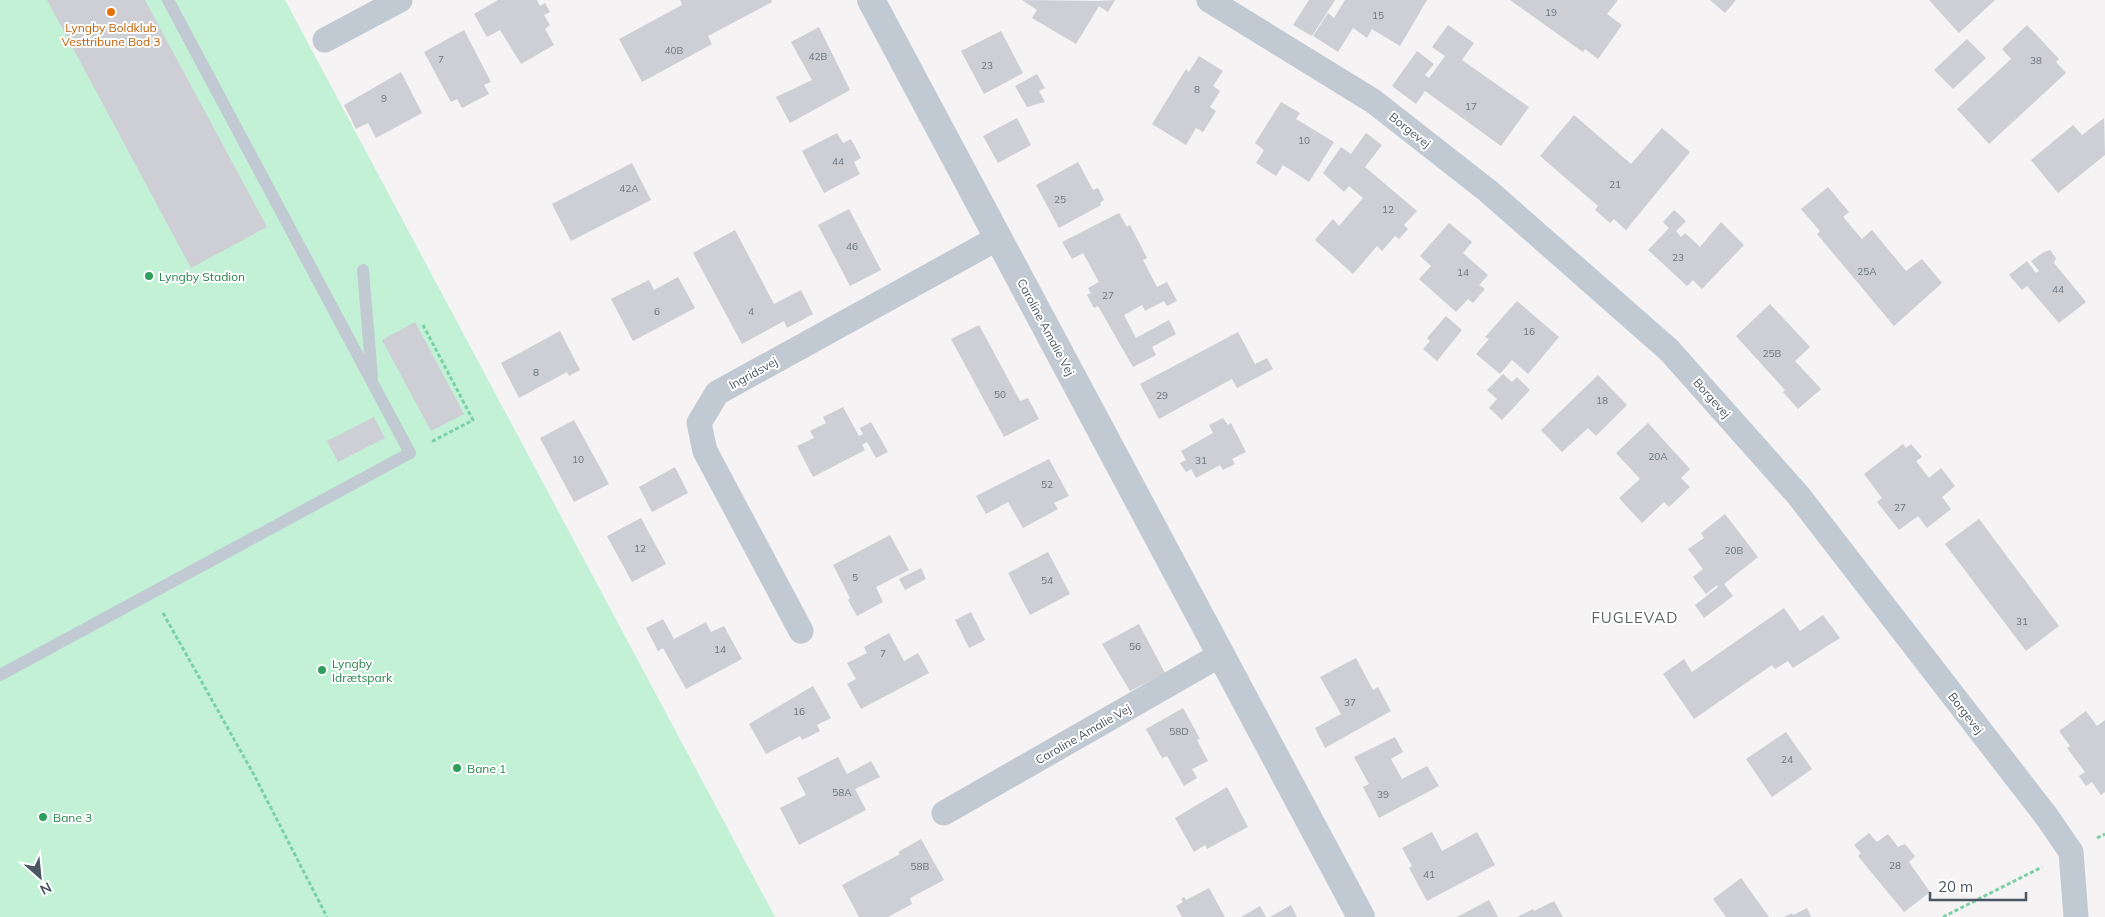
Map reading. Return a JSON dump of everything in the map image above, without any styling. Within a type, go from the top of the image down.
[{"type":"street","points":[[325,40],[400,0]]},
{"type":"street","name":"Caroline Amalie Vej","points":[[871,0],[1361,917]]},
{"type":"street","name":"Borgevej","points":[[1209,0],[1373,101],[1488,191],[1669,350],[1798,495],[2041,810],[2071,852]]},
{"type":"street","name":"Ingridsvej","points":[[801,632],[705,451],[699,423],[717,393],[998,238]]},
{"type":"street","name":"Caroline Amalie Vej","points":[[944,813],[1222,654]]},
{"type":"street","points":[[2071,852],[2076,917]]},
{"type":"lane","points":[[0,675],[410,453],[168,0]]},
{"type":"lane","points":[[364,270],[372,382]]},
{"type":"path","points":[[410,453],[473,420],[423,325]]},
{"type":"path","points":[[152,593],[254,773],[327,917]]},
{"type":"path","points":[[1943,917],[2105,834]]},
{"type":"green space","name":"Lyngby Idrætspark","points":[[0,0],[285,0],[775,917],[0,917]]},
{"type":"building","points":[[47,0],[145,0],[267,227],[191,268]]},
{"type":"building","points":[[498,0],[537,0],[540,6],[545,3],[550,12],[544,15],[550,25],[545,29],[554,45],[521,64],[500,30],[487,37],[474,14]]},
{"type":"building","points":[[680,0],[771,0],[772,2],[708,36],[712,44],[642,82],[619,39],[682,5]]},
{"type":"building","points":[[1022,0],[1115,0],[1108,12],[1099,6],[1076,44],[1032,18],[1037,10]]},
{"type":"building","points":[[1309,0],[1335,0],[1312,36],[1293,25]]},
{"type":"building","points":[[1345,0],[1427,0],[1400,46],[1372,29],[1367,38],[1353,28],[1338,52],[1313,36],[1328,13],[1334,18]]},
{"type":"building","points":[[1510,0],[1618,0],[1607,14],[1622,25],[1598,59],[1585,49],[1583,52]]},
{"type":"building","points":[[1710,0],[1736,0],[1725,13]]},
{"type":"building","points":[[1929,0],[1995,0],[1959,33]]},
{"type":"building","points":[[1448,25],[1474,43],[1462,60],[1529,107],[1501,146],[1425,91],[1416,104],[1392,86],[1417,51],[1434,64],[1425,75],[1429,78],[1445,56],[1432,47]]},
{"type":"building","points":[[2027,25],[2059,59],[2056,62],[2066,73],[1989,144],[1957,109],[2011,59],[2002,49]]},
{"type":"building","points":[[819,27],[850,90],[790,123],[776,97],[812,80],[791,42]]},
{"type":"building","points":[[464,30],[491,82],[484,85],[489,94],[462,108],[457,99],[451,102],[424,52]]},
{"type":"building","points":[[1001,31],[1023,73],[984,94],[961,51]]},
{"type":"building","points":[[1967,39],[1986,58],[1953,89],[1934,70]]},
{"type":"building","points":[[1199,56],[1223,71],[1213,86],[1220,91],[1210,107],[1216,111],[1203,132],[1196,128],[1186,145],[1152,124],[1186,69],[1189,72]]},
{"type":"building","points":[[401,72],[422,113],[376,138],[368,123],[356,129],[344,105]]},
{"type":"building","points":[[1037,74],[1045,88],[1039,91],[1045,102],[1027,107],[1015,86]]},
{"type":"building","points":[[1281,102],[1300,113],[1296,119],[1334,142],[1309,182],[1283,165],[1276,176],[1256,163],[1264,150],[1255,143]]},
{"type":"building","points":[[1574,115],[1631,164],[1662,128],[1690,152],[1626,230],[1614,219],[1610,223],[1595,210],[1598,206],[1540,156]]},
{"type":"building","points":[[1017,118],[1031,145],[998,163],[983,136]]},
{"type":"building","points":[[2104,118],[2105,155],[2058,193],[2031,160],[2073,125],[2082,135]]},
{"type":"building","points":[[837,133],[843,143],[851,139],[861,158],[854,162],[860,174],[824,193],[802,151]]},
{"type":"building","points":[[1366,133],[1382,145],[1365,167],[1417,211],[1404,225],[1408,229],[1399,239],[1395,236],[1382,251],[1377,246],[1353,274],[1315,240],[1333,219],[1339,226],[1363,198],[1349,186],[1344,192],[1323,173],[1341,147],[1351,154]]},
{"type":"building","points":[[1078,162],[1093,190],[1098,188],[1104,200],[1100,203],[1101,205],[1059,228],[1036,185]]},
{"type":"building","points":[[632,163],[651,200],[571,241],[552,204]]},
{"type":"building","points":[[1828,187],[1849,212],[1843,217],[1862,239],[1872,230],[1906,271],[1922,259],[1942,283],[1894,326],[1817,234],[1820,231],[1801,209]]},
{"type":"building","points":[[849,209],[881,270],[850,286],[818,225]]},
{"type":"building","points":[[1674,210],[1686,221],[1676,231],[1681,237],[1685,233],[1700,247],[1721,222],[1744,245],[1702,289],[1693,280],[1687,286],[1648,250],[1669,228],[1663,222]]},
{"type":"building","points":[[1119,213],[1127,227],[1130,225],[1147,258],[1143,260],[1157,287],[1167,282],[1177,301],[1167,306],[1164,301],[1145,311],[1142,305],[1124,315],[1136,338],[1169,320],[1176,334],[1152,347],[1156,355],[1133,367],[1098,306],[1094,308],[1087,295],[1091,293],[1088,288],[1099,282],[1083,253],[1072,259],[1062,242]]},
{"type":"building","points":[[1449,223],[1472,242],[1463,253],[1488,275],[1479,285],[1485,289],[1473,303],[1468,299],[1456,312],[1419,279],[1431,266],[1420,256]]},
{"type":"building","points":[[735,230],[774,304],[801,290],[813,314],[787,328],[784,321],[742,344],[693,253]]},
{"type":"building","points":[[2050,250],[2056,258],[2054,263],[2086,302],[2059,323],[2027,286],[2022,290],[2009,275],[2027,261],[2036,273],[2039,271],[2031,261]]},
{"type":"building","points":[[678,277],[695,308],[633,341],[611,299],[649,280],[654,290]]},
{"type":"building","points":[[1517,301],[1559,337],[1528,374],[1512,360],[1500,374],[1476,354],[1489,339],[1485,337]]},
{"type":"building","points":[[1770,304],[1810,347],[1795,361],[1821,389],[1798,409],[1783,392],[1785,390],[1736,336]]},
{"type":"building","points":[[1446,316],[1462,330],[1437,361],[1423,349],[1430,341],[1427,338]]},
{"type":"building","points":[[415,322],[464,414],[431,431],[382,340]]},
{"type":"building","points":[[979,325],[1020,401],[1028,398],[1039,419],[1004,437],[951,339]]},
{"type":"building","points":[[560,331],[580,370],[569,376],[567,372],[519,398],[501,363]]},
{"type":"building","points":[[1238,332],[1255,364],[1267,358],[1273,369],[1237,388],[1232,379],[1159,419],[1140,384]]},
{"type":"building","points":[[1503,374],[1512,382],[1517,377],[1530,390],[1502,420],[1489,408],[1497,399],[1487,390]]},
{"type":"building","points":[[1598,375],[1627,405],[1596,436],[1588,428],[1562,452],[1541,430]]},
{"type":"building","points":[[843,407],[859,436],[863,434],[860,428],[871,422],[888,452],[876,458],[867,442],[862,445],[865,450],[813,477],[797,446],[814,438],[810,431],[826,423],[823,417]]},
{"type":"building","points":[[374,417],[385,438],[338,462],[327,441]]},
{"type":"building","points":[[1223,418],[1228,425],[1231,423],[1246,452],[1232,459],[1235,464],[1223,470],[1220,465],[1196,478],[1191,469],[1186,472],[1180,463],[1186,460],[1181,451],[1213,433],[1209,425]]},
{"type":"building","points":[[574,420],[609,484],[574,502],[540,438]]},
{"type":"building","points":[[1648,423],[1690,469],[1681,478],[1690,487],[1669,507],[1664,502],[1642,523],[1619,498],[1640,479],[1616,453]]},
{"type":"building","points":[[1903,444],[1906,448],[1911,444],[1922,457],[1916,461],[1929,478],[1941,468],[1955,486],[1942,497],[1951,509],[1927,528],[1918,516],[1899,530],[1877,502],[1882,498],[1864,474]]},
{"type":"building","points":[[1049,459],[1069,496],[1054,503],[1058,509],[1023,528],[1008,502],[986,514],[976,496]]},
{"type":"building","points":[[675,467],[688,493],[652,512],[639,487]]},
{"type":"building","points":[[1725,514],[1758,557],[1724,584],[1733,596],[1704,618],[1695,605],[1718,587],[1717,585],[1706,594],[1693,577],[1703,569],[1688,549],[1704,538],[1701,533]]},
{"type":"building","points":[[641,518],[666,564],[632,582],[607,536]]},
{"type":"building","points":[[1979,519],[2059,626],[2026,651],[1945,544]]},
{"type":"building","points":[[890,535],[909,570],[876,587],[883,602],[857,616],[833,565]]},
{"type":"building","points":[[1048,552],[1070,594],[1030,615],[1008,573]]},
{"type":"building","points":[[921,568],[926,579],[905,590],[899,579]]},
{"type":"building","points":[[1784,608],[1800,631],[1823,615],[1840,638],[1793,668],[1788,661],[1775,669],[1772,665],[1694,719],[1663,674],[1684,659],[1692,672]]},
{"type":"building","points":[[971,612],[985,640],[969,648],[955,620]]},
{"type":"building","points":[[663,619],[674,639],[706,622],[711,632],[724,626],[742,659],[686,689],[663,648],[658,651],[646,628]]},
{"type":"building","points":[[1139,624],[1165,673],[1130,691],[1102,644]]},
{"type":"building","points":[[889,633],[904,661],[918,653],[929,673],[861,709],[847,684],[856,679],[847,663],[867,653],[864,647]]},
{"type":"building","points":[[1356,658],[1373,690],[1378,687],[1391,711],[1325,748],[1315,728],[1341,714],[1320,677]]},
{"type":"building","points":[[813,686],[831,718],[817,725],[820,731],[802,740],[800,736],[766,754],[749,724]]},
{"type":"building","points":[[1183,708],[1200,739],[1197,740],[1208,761],[1192,769],[1197,778],[1184,786],[1167,756],[1162,758],[1146,729]]},
{"type":"building","points":[[2086,711],[2097,726],[2105,720],[2105,792],[2101,795],[2092,782],[2086,786],[2079,776],[2085,772],[2067,748],[2070,746],[2059,731]]},
{"type":"building","points":[[1786,732],[1812,769],[1772,797],[1746,759]]},
{"type":"building","points":[[1395,737],[1403,752],[1391,759],[1402,779],[1427,766],[1439,786],[1379,818],[1363,787],[1369,784],[1354,757]]},
{"type":"building","points":[[838,757],[847,774],[871,761],[880,777],[855,789],[866,810],[799,845],[780,808],[806,795],[797,778]]},
{"type":"building","points":[[1227,787],[1248,827],[1207,849],[1205,845],[1194,852],[1175,818]]},
{"type":"building","points":[[1432,832],[1442,851],[1477,832],[1495,865],[1427,901],[1409,868],[1412,866],[1402,848]]},
{"type":"building","points":[[1869,833],[1877,842],[1888,834],[1898,847],[1905,844],[1915,856],[1909,862],[1930,892],[1904,912],[1858,856],[1861,853],[1854,845]]},
{"type":"building","points":[[921,839],[944,880],[910,898],[912,904],[888,917],[859,917],[842,885],[900,854],[898,852]]},
{"type":"building","points":[[1741,878],[1769,917],[1726,917],[1713,899]]},
{"type":"building","points":[[1209,888],[1225,917],[1182,917],[1176,906],[1183,902],[1181,899],[1184,897],[1186,900]]},
{"type":"building","points":[[1489,900],[1498,917],[1457,917]]},
{"type":"building","points":[[1554,901],[1563,917],[1517,917],[1533,909],[1534,911]]},
{"type":"building","points":[[1291,905],[1297,917],[1270,917]]},
{"type":"building","points":[[1260,906],[1266,917],[1241,917]]},
{"type":"building","points":[[1807,908],[1811,917],[1784,917],[1792,913],[1793,915]]},
{"type":"place","name":"Lyngby Boldklub Vesttribune Bod 3","points":[[111,12]]},
{"type":"place","name":"Lyngby Stadion","points":[[149,276]]},
{"type":"place","name":"Lyngby Idrætspark","points":[[322,670]]},
{"type":"place","name":"Bane 1","points":[[457,768]]},
{"type":"place","name":"Bane 3","points":[[43,817]]},
{"type":"district","name":"FUGLEVAD","points":[[1635,617]]}]
